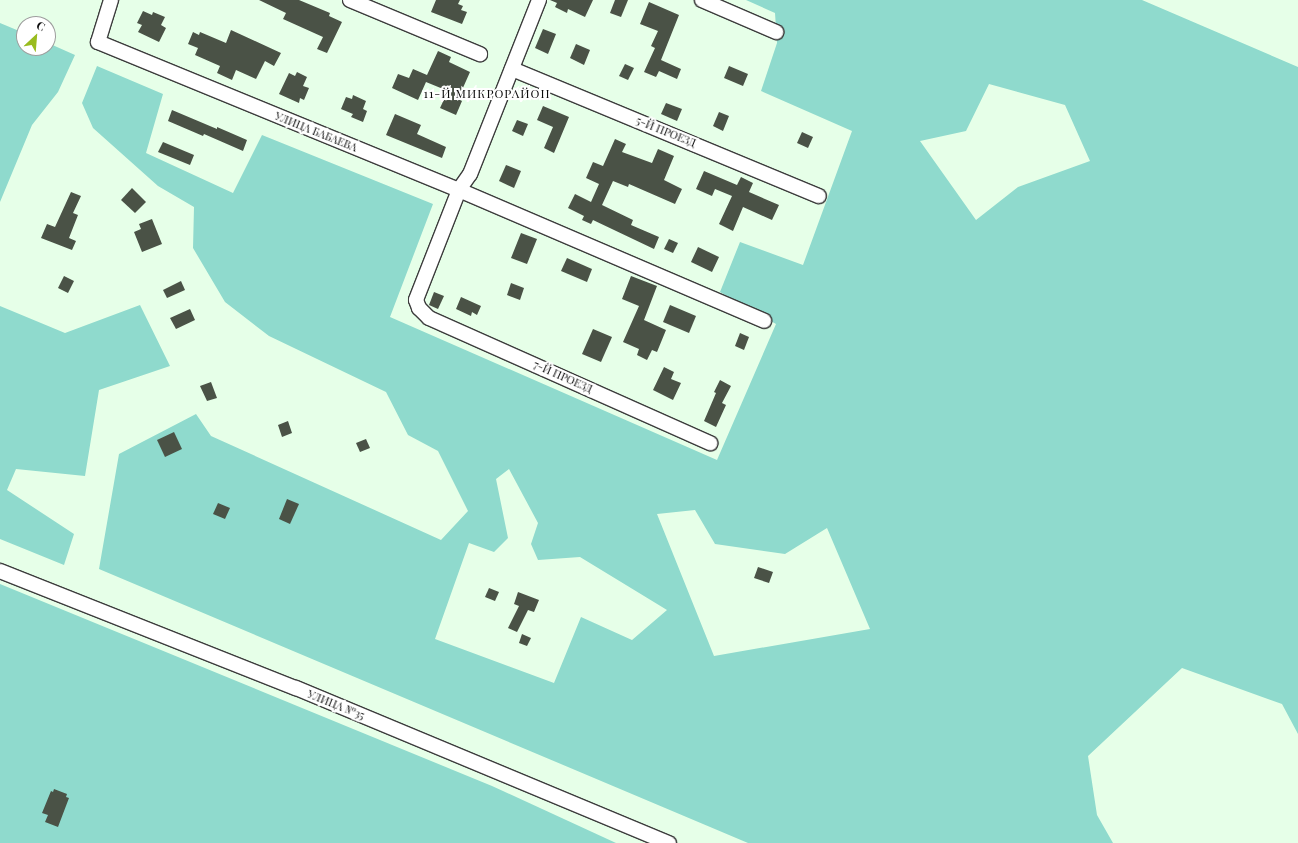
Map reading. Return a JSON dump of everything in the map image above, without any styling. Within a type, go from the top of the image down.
[{"type":"street","name":"УЛИЦА БАБАЕВА","points":[[111,0],[98,42],[459,190]]},
{"type":"street","points":[[350,0],[480,54]]},
{"type":"street","points":[[538,0],[470,174],[459,190],[764,321]]},
{"type":"street","points":[[702,0],[776,32]]},
{"type":"street","name":"5-Й ПРОЕЗД","points":[[512,69],[819,196]]},
{"type":"street","name":"7-Й ПРОЕЗД","points":[[459,190],[416,300],[419,308],[429,318],[710,443]]},
{"type":"street","name":"УЛИЦА №35","points":[[0,571],[296,688],[669,843]]},
{"type":"shaded area","points":[[746,0],[1142,0],[1298,67],[1298,734],[1282,704],[1182,668],[1088,756],[1097,815],[1113,843],[748,843],[99,569],[119,454],[196,414],[211,436],[441,540],[468,511],[438,451],[408,435],[386,392],[269,336],[225,302],[193,248],[194,207],[158,186],[93,128],[82,103],[97,66],[163,94],[146,153],[233,193],[262,135],[433,204],[390,317],[717,460],[776,324],[720,292],[740,242],[803,265],[852,131],[761,91],[777,43],[775,13]],"holes":[[[989,84],[1065,105],[1090,161],[1018,187],[976,220],[920,141],[966,131]],[[509,469],[538,523],[531,544],[538,560],[580,557],[667,610],[632,640],[581,617],[554,683],[435,639],[469,543],[494,552],[508,538],[496,479]],[[695,510],[715,544],[785,554],[827,528],[870,629],[714,656],[657,514]]]},
{"type":"shaded area","points":[[0,23],[16,30],[16,56],[56,56],[56,47],[75,55],[58,92],[32,125],[0,202]]},
{"type":"shaded area","points":[[140,305],[170,366],[99,390],[85,476],[16,469],[7,490],[74,534],[64,565],[0,539],[0,306],[65,333]]},
{"type":"shaded area","points":[[0,584],[492,786],[616,843],[0,843]]},
{"type":"building","points":[[259,0],[299,0],[330,13],[329,16],[342,22],[327,53],[317,49],[323,37],[283,19],[286,13]]},
{"type":"building","points":[[436,0],[460,0],[458,4],[463,6],[461,10],[467,12],[462,24],[431,12]]},
{"type":"building","points":[[550,0],[593,0],[585,17],[568,9],[567,13],[555,7],[557,3]]},
{"type":"building","points":[[615,0],[628,0],[621,17],[610,13]]},
{"type":"building","points":[[649,2],[679,15],[661,60],[681,69],[677,79],[659,71],[656,77],[644,72],[655,48],[651,46],[658,31],[640,24]]},
{"type":"building","points":[[143,11],[152,15],[153,12],[165,17],[161,25],[166,28],[159,42],[138,32],[142,25],[137,23]]},
{"type":"building","points":[[543,29],[556,34],[548,54],[535,48]]},
{"type":"building","points":[[231,30],[281,53],[274,66],[265,61],[256,79],[236,70],[232,80],[217,73],[220,66],[195,55],[198,48],[188,44],[193,32],[199,35],[200,32],[226,43]]},
{"type":"building","points":[[576,44],[590,50],[584,65],[570,58]]},
{"type":"building","points":[[438,51],[451,57],[449,62],[470,72],[458,99],[462,101],[456,115],[440,108],[448,91],[426,82],[418,100],[392,88],[398,74],[409,78],[413,69],[427,75]]},
{"type":"building","points":[[625,64],[634,68],[628,80],[619,76]]},
{"type":"building","points":[[729,66],[748,74],[743,86],[724,78]]},
{"type":"building","points":[[297,72],[307,77],[303,86],[309,88],[304,100],[300,98],[299,103],[279,94],[289,73],[295,76]]},
{"type":"building","points":[[353,95],[366,101],[363,109],[367,111],[363,122],[351,117],[353,114],[341,109],[346,97],[352,99]]},
{"type":"building","points":[[666,103],[682,109],[677,121],[661,114]]},
{"type":"building","points":[[543,106],[569,117],[554,153],[544,148],[553,127],[537,120]]},
{"type":"building","points":[[172,110],[247,140],[243,151],[204,134],[203,136],[168,121]]},
{"type":"building","points":[[719,112],[729,116],[723,131],[713,126]]},
{"type":"building","points":[[395,114],[421,125],[417,134],[446,147],[442,158],[386,135]]},
{"type":"building","points":[[517,120],[528,124],[523,136],[512,131]]},
{"type":"building","points":[[802,132],[813,137],[808,148],[797,143]]},
{"type":"building","points":[[615,139],[626,144],[622,152],[652,163],[658,149],[674,156],[664,180],[682,189],[675,204],[629,184],[628,187],[613,181],[602,205],[633,220],[631,225],[659,237],[654,249],[593,220],[591,224],[582,220],[584,216],[568,208],[575,194],[591,202],[599,184],[586,178],[593,162],[603,166]]},
{"type":"building","points":[[163,142],[194,155],[190,165],[158,152]]},
{"type":"building","points":[[506,165],[521,171],[514,188],[499,181]]},
{"type":"building","points":[[704,171],[737,185],[741,177],[753,183],[749,192],[779,205],[772,220],[743,207],[733,231],[719,224],[732,196],[715,189],[712,196],[696,189]]},
{"type":"building","points":[[132,188],[146,202],[135,213],[121,200]]},
{"type":"building","points":[[71,192],[81,196],[73,213],[78,215],[69,238],[76,241],[72,250],[41,238],[47,224],[55,227]]},
{"type":"building","points":[[152,219],[162,244],[142,252],[134,232],[141,229],[139,224]]},
{"type":"building","points":[[521,233],[537,239],[527,264],[511,258]]},
{"type":"building","points":[[669,239],[678,243],[673,253],[664,249]]},
{"type":"building","points":[[698,247],[719,257],[712,272],[691,262]]},
{"type":"building","points":[[567,258],[592,269],[587,282],[561,271]]},
{"type":"building","points":[[64,276],[74,281],[68,293],[58,288]]},
{"type":"building","points":[[631,276],[657,286],[644,320],[666,330],[657,352],[652,350],[647,360],[637,355],[639,349],[623,342],[639,306],[622,299]]},
{"type":"building","points":[[181,281],[185,290],[167,298],[163,290]]},
{"type":"building","points":[[511,283],[524,288],[520,300],[507,295]]},
{"type":"building","points":[[434,292],[444,296],[438,309],[429,305]]},
{"type":"building","points":[[461,297],[481,306],[477,315],[472,312],[471,316],[456,309]]},
{"type":"building","points":[[670,305],[696,316],[689,333],[663,322]]},
{"type":"building","points":[[190,309],[195,320],[176,329],[170,318]]},
{"type":"building","points":[[593,329],[612,337],[601,362],[582,354]]},
{"type":"building","points":[[740,333],[749,337],[744,350],[735,346]]},
{"type":"building","points":[[664,367],[674,372],[671,379],[681,383],[673,400],[653,390]]},
{"type":"building","points":[[720,380],[731,386],[722,403],[726,405],[716,427],[704,421],[716,393],[714,392]]},
{"type":"building","points":[[211,382],[217,398],[207,401],[200,386]]},
{"type":"building","points":[[288,421],[292,433],[282,437],[278,425]]},
{"type":"building","points":[[174,432],[182,449],[165,457],[157,440]]},
{"type":"building","points":[[366,439],[370,448],[360,452],[356,443]]},
{"type":"building","points":[[287,499],[299,504],[290,524],[279,519]]},
{"type":"building","points":[[218,503],[230,508],[225,519],[213,514]]},
{"type":"building","points":[[758,567],[773,572],[769,583],[754,578]]},
{"type":"building","points":[[489,588],[499,592],[495,601],[485,597]]},
{"type":"building","points":[[518,592],[539,600],[534,612],[528,610],[517,632],[508,628],[519,606],[514,604]]},
{"type":"building","points":[[522,634],[531,638],[527,646],[519,643]]},
{"type":"building","points":[[54,789],[67,794],[66,797],[69,798],[58,827],[45,822],[48,815],[42,813],[51,791],[53,792]]},
{"type":"district","name":"11-Й МИКРОРАЙОН","points":[[487,94]]}]
